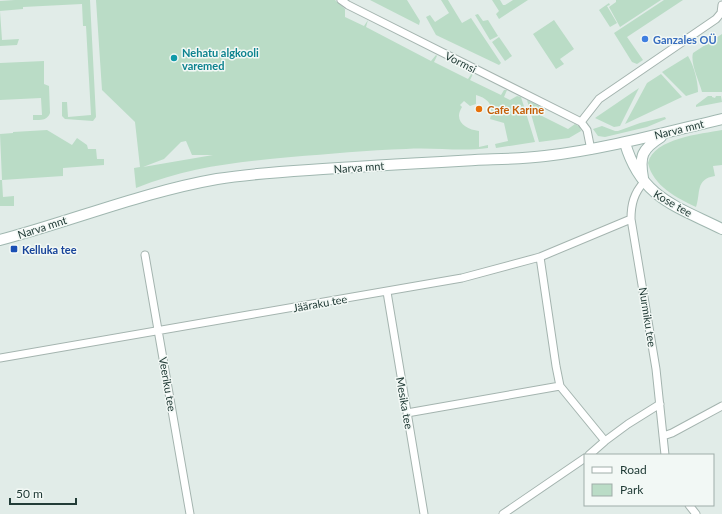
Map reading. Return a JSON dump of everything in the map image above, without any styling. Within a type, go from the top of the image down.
[{"type":"main road","name":"Narva mnt","points":[[0,240],[54,225],[76,216],[176,188],[216,179],[250,174],[356,166],[543,156],[591,150],[625,143],[722,119]]},
{"type":"main road","points":[[644,182],[641,162],[644,152],[651,144],[671,131]]},
{"type":"main road","name":"Kose tee","points":[[625,143],[632,164],[653,192],[722,229]]},
{"type":"main road","points":[[0,234],[76,216]]},
{"type":"street","name":"Vormsi","points":[[342,0],[354,8],[582,122]]},
{"type":"street","points":[[591,150],[587,130],[582,122],[599,99],[716,19],[721,13],[722,5]]},
{"type":"street","name":"Nurmiku tee","points":[[644,182],[637,190],[631,208],[660,404],[665,454]]},
{"type":"street","name":"Jääraku tee","points":[[0,358],[462,278],[540,257],[632,219]]},
{"type":"street","name":"Veeriku tee","points":[[144,255],[190,514]]},
{"type":"street","points":[[540,257],[560,386],[605,440]]},
{"type":"street","name":"Mesika tee","points":[[387,292],[424,514]]},
{"type":"street","points":[[407,413],[560,386]]},
{"type":"street","points":[[590,454],[605,440],[660,404]]},
{"type":"street","points":[[663,436],[672,433],[722,406]]},
{"type":"street","points":[[503,514],[584,459]]},
{"type":"street","points":[[690,506],[696,514]]},
{"type":"green space","points":[[90,0],[96,117],[93,121],[65,119],[62,116],[62,102],[67,102],[68,117],[91,115],[86,26],[83,26],[82,4],[23,7],[23,9],[0,11],[0,1]]},
{"type":"green space","points":[[96,0],[335,0],[345,9],[345,17],[364,26],[368,20],[366,27],[431,61],[436,55],[437,56],[434,62],[468,79],[472,73],[473,74],[470,80],[501,95],[504,90],[507,90],[504,97],[510,100],[517,96],[521,97],[535,142],[496,148],[495,144],[508,141],[504,123],[490,119],[491,106],[484,98],[476,95],[476,104],[470,106],[464,101],[460,105],[462,107],[459,117],[462,124],[466,127],[479,131],[479,147],[488,145],[488,148],[468,150],[377,150],[251,161],[193,170],[136,188],[134,168],[140,167],[135,122],[102,90]],"holes":[[[186,141],[192,155],[213,155],[143,167],[164,159],[181,142]]]},
{"type":"green space","points":[[370,0],[407,0],[420,21],[419,25]]},
{"type":"green space","points":[[441,0],[448,0],[462,23],[471,18],[501,63],[499,65],[436,35],[426,17],[430,15],[435,22],[449,13]]},
{"type":"green space","points":[[492,0],[500,0],[503,5],[505,5],[513,0],[528,0],[499,19],[496,14],[499,11]]},
{"type":"green space","points":[[616,0],[661,0],[620,27],[609,7],[616,2]]},
{"type":"green space","points":[[664,0],[683,0],[627,37],[643,60],[637,64],[632,62],[614,33]]},
{"type":"green space","points":[[609,3],[610,5],[607,6],[617,23],[610,27],[599,10]]},
{"type":"green space","points":[[0,11],[2,40],[19,39],[17,45],[0,46]]},
{"type":"green space","points":[[478,14],[483,21],[488,20],[498,36],[490,40],[475,15]]},
{"type":"green space","points":[[554,20],[574,49],[560,59],[564,64],[556,69],[533,34]]},
{"type":"green space","points":[[722,34],[722,92],[702,92],[694,67],[692,57],[693,53]]},
{"type":"green space","points":[[499,37],[512,56],[505,61],[492,42]]},
{"type":"green space","points":[[688,56],[695,74],[698,92],[686,96],[662,72]]},
{"type":"green space","points":[[44,61],[44,84],[49,86],[50,113],[45,119],[33,120],[33,115],[42,115],[41,98],[0,100],[0,63]]},
{"type":"green space","points":[[661,74],[682,97],[625,124],[647,83]]},
{"type":"green space","points":[[639,88],[620,126],[614,127],[595,118]]},
{"type":"green space","points":[[708,96],[715,98],[716,96],[721,96],[722,102],[696,107],[696,105]]},
{"type":"green space","points":[[527,100],[539,106],[540,115],[568,129],[575,124],[580,127],[581,131],[569,138],[539,142]]},
{"type":"green space","points":[[665,117],[666,119],[647,127],[605,137],[598,136],[593,129],[602,126],[618,131],[640,123]]},
{"type":"green space","points":[[47,130],[72,145],[77,138],[87,145],[88,149],[96,149],[97,159],[104,159],[104,165],[63,168],[63,176],[2,180],[0,134]]},
{"type":"green space","points":[[722,130],[722,165],[713,166],[715,176],[704,180],[702,183],[696,207],[681,200],[660,185],[648,163],[652,155],[659,148],[679,139]]},
{"type":"green space","points":[[0,180],[2,180],[3,197],[14,196],[14,206],[0,206]]},
{"type":"place","name":"Ganzales OÜ","points":[[645,39]]},
{"type":"place","name":"Nehatu algkooli varemed","points":[[174,58]]},
{"type":"place","name":"Cafe Karine","points":[[479,109]]},
{"type":"place","name":"Kelluka tee","points":[[14,249]]}]
